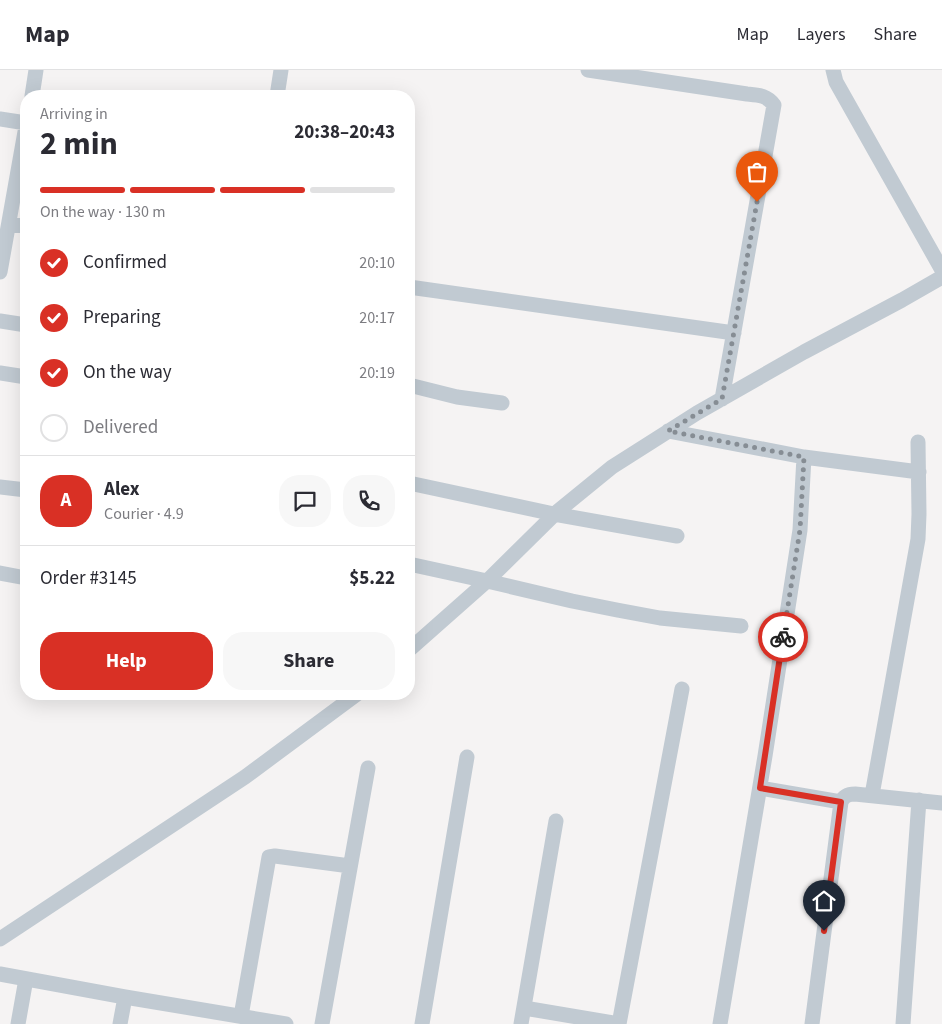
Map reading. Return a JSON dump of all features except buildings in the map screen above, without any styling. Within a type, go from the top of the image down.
[{"type":"street","points":[[33,90],[36,70]]},
{"type":"street","points":[[278,90],[281,70]]},
{"type":"street","points":[[588,70],[630,73],[765,96],[774,105],[722,399]]},
{"type":"street","points":[[833,70],[836,82],[942,270]]},
{"type":"street","points":[[0,119],[20,124]]},
{"type":"street","points":[[0,272],[9,224],[20,182]]},
{"type":"street","points":[[9,224],[20,225]]},
{"type":"street","points":[[415,642],[487,581],[554,514],[612,467],[722,399],[942,277]]},
{"type":"street","points":[[415,288],[734,333]]},
{"type":"street","points":[[0,321],[20,324]]},
{"type":"street","points":[[0,373],[20,376]]},
{"type":"street","points":[[415,388],[457,398],[502,403]]},
{"type":"street","points":[[668,431],[804,457],[919,472]]},
{"type":"street","points":[[872,796],[918,539],[920,514],[918,442]]},
{"type":"street","points":[[720,1024],[760,788],[800,530],[804,457]]},
{"type":"street","points":[[415,484],[554,514],[677,536]]},
{"type":"street","points":[[0,486],[20,489]]},
{"type":"street","points":[[415,565],[634,614],[740,626]]},
{"type":"street","points":[[0,573],[20,577]]},
{"type":"street","points":[[524,1008],[619,1024],[682,689]]},
{"type":"street","points":[[0,939],[245,777],[349,700]]},
{"type":"street","points":[[422,1024],[467,757]]},
{"type":"street","points":[[322,1024],[368,768]]},
{"type":"street","points":[[760,788],[841,802]]},
{"type":"street","points":[[812,1024],[843,798],[850,794],[942,803]]},
{"type":"street","points":[[903,1024],[920,800]]},
{"type":"street","points":[[521,1024],[556,821]]},
{"type":"street","points":[[241,1016],[270,858],[275,856],[350,866]]},
{"type":"street","points":[[0,974],[125,997],[222,1019],[241,1016],[286,1024]]},
{"type":"street","points":[[18,1024],[26,979]]},
{"type":"street","points":[[120,1024],[125,997]]},
{"type":"way so far","points":[[757,202],[722,399],[668,431],[804,457],[800,530],[783,637]]},
{"type":"route","points":[[783,637],[760,788],[841,802],[824,931]]}]
